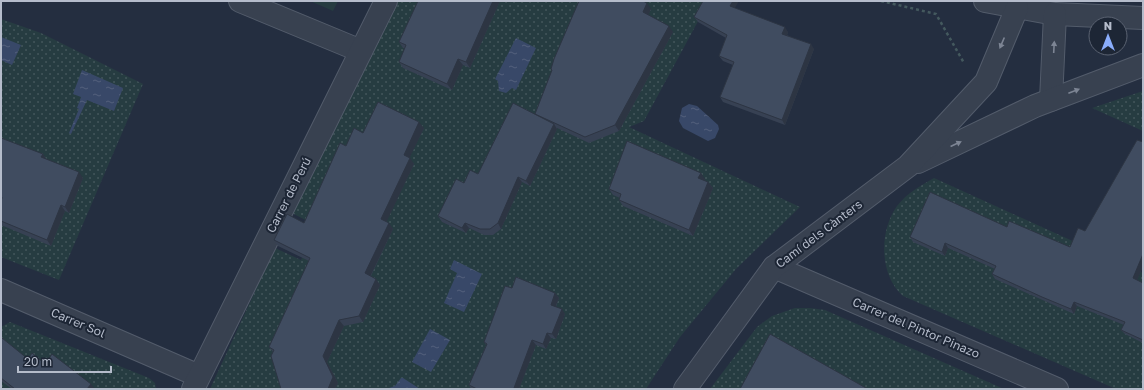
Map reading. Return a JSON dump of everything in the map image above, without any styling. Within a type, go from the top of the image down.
[{"type":"street","points":[[240,1],[361,51]]},
{"type":"street","name":"Carrer de Perú","points":[[196,382],[386,1]]},
{"type":"street","points":[[985,1],[1055,14],[1143,18]]},
{"type":"street","name":"Camí dels Cànters","points":[[685,389],[774,267],[908,166],[986,82],[1017,8]]},
{"type":"street","points":[[1051,100],[1055,14]]},
{"type":"street","name":"Camí dels Cànters","points":[[908,166],[1051,100],[1143,65]]},
{"type":"street","name":"Carrer del Pintor Pinazo","points":[[774,267],[1058,389]]},
{"type":"street","name":"Carrer Sol","points":[[1,290],[196,382]]},
{"type":"green space","points":[[310,1],[338,1],[333,11]]},
{"type":"green space","points":[[393,1],[709,1],[644,121],[629,127],[800,207],[736,269],[680,337],[646,389],[210,389],[275,248],[301,260],[317,226],[292,213]]},
{"type":"green space","points":[[1,19],[41,33],[143,84],[59,280],[1,257]]},
{"type":"green space","points":[[1143,91],[1143,131],[1092,108]]},
{"type":"green space","points":[[934,178],[1143,273],[1143,389],[1116,389],[903,296],[889,277],[886,265],[884,252],[887,228],[891,216],[901,201],[914,190]]},
{"type":"green space","points":[[795,308],[825,310],[1004,389],[710,389],[757,327],[772,316]]},
{"type":"green space","points":[[10,322],[149,378],[155,383],[156,389],[1,389],[1,327]]},
{"type":"water","points":[[1,37],[21,45],[12,65],[1,60]]},
{"type":"water","points":[[516,38],[536,48],[516,90],[512,88],[506,93],[499,91],[498,81],[495,79]]},
{"type":"water","points":[[82,70],[123,88],[114,111],[87,100],[71,134],[69,133],[79,109],[77,108],[81,97],[73,94]]},
{"type":"water","points":[[689,104],[697,106],[718,125],[719,129],[715,138],[708,141],[683,128],[679,121],[682,108]]},
{"type":"water","points":[[454,260],[482,274],[464,312],[444,303],[457,273],[450,269]]},
{"type":"water","points":[[430,329],[450,340],[431,372],[412,362]]},
{"type":"water","points":[[401,378],[420,389],[386,389],[395,386]]},
{"type":"building","points":[[418,1],[493,1],[466,62],[458,59],[447,84],[399,62],[406,45],[399,42]]},
{"type":"building","points":[[579,1],[643,1],[647,3],[643,12],[669,26],[615,125],[585,137],[535,114],[552,70],[554,59]]},
{"type":"building","points":[[703,1],[733,1],[730,6],[785,27],[782,34],[811,44],[782,120],[720,97],[734,62],[719,56],[727,35],[694,17]]},
{"type":"building","points":[[378,102],[419,122],[404,155],[410,158],[381,219],[389,223],[365,273],[376,279],[359,316],[339,320],[323,356],[333,377],[328,389],[281,389],[271,356],[274,350],[269,347],[310,258],[274,240],[287,214],[304,223],[340,143],[346,146],[354,128],[363,133]]},
{"type":"building","points":[[513,103],[554,124],[526,181],[518,177],[498,223],[490,229],[480,229],[465,223],[462,228],[438,216],[456,179],[464,183],[470,170],[478,174]]},
{"type":"building","points":[[1,138],[43,154],[41,157],[79,172],[65,207],[61,205],[47,240],[1,221]]},
{"type":"building","points":[[1137,140],[1143,142],[1143,254],[1133,278],[1143,283],[1143,340],[1121,330],[1125,322],[1074,302],[1071,309],[992,274],[996,266],[945,243],[942,252],[910,237],[930,192],[1007,227],[1009,221],[1070,247],[1078,228],[1085,231]]},
{"type":"building","points":[[627,141],[701,173],[698,178],[708,182],[689,230],[619,200],[621,194],[609,189]]},
{"type":"building","points":[[516,277],[555,293],[551,305],[562,309],[552,334],[547,333],[543,344],[532,340],[514,388],[516,389],[477,389],[469,385],[487,344],[484,342],[505,286],[512,288]]},
{"type":"building","points":[[770,334],[866,388],[740,389]]},
{"type":"building","points":[[2,338],[28,359],[32,353],[45,364],[52,354],[91,384],[87,389],[15,389],[1,378]]}]
